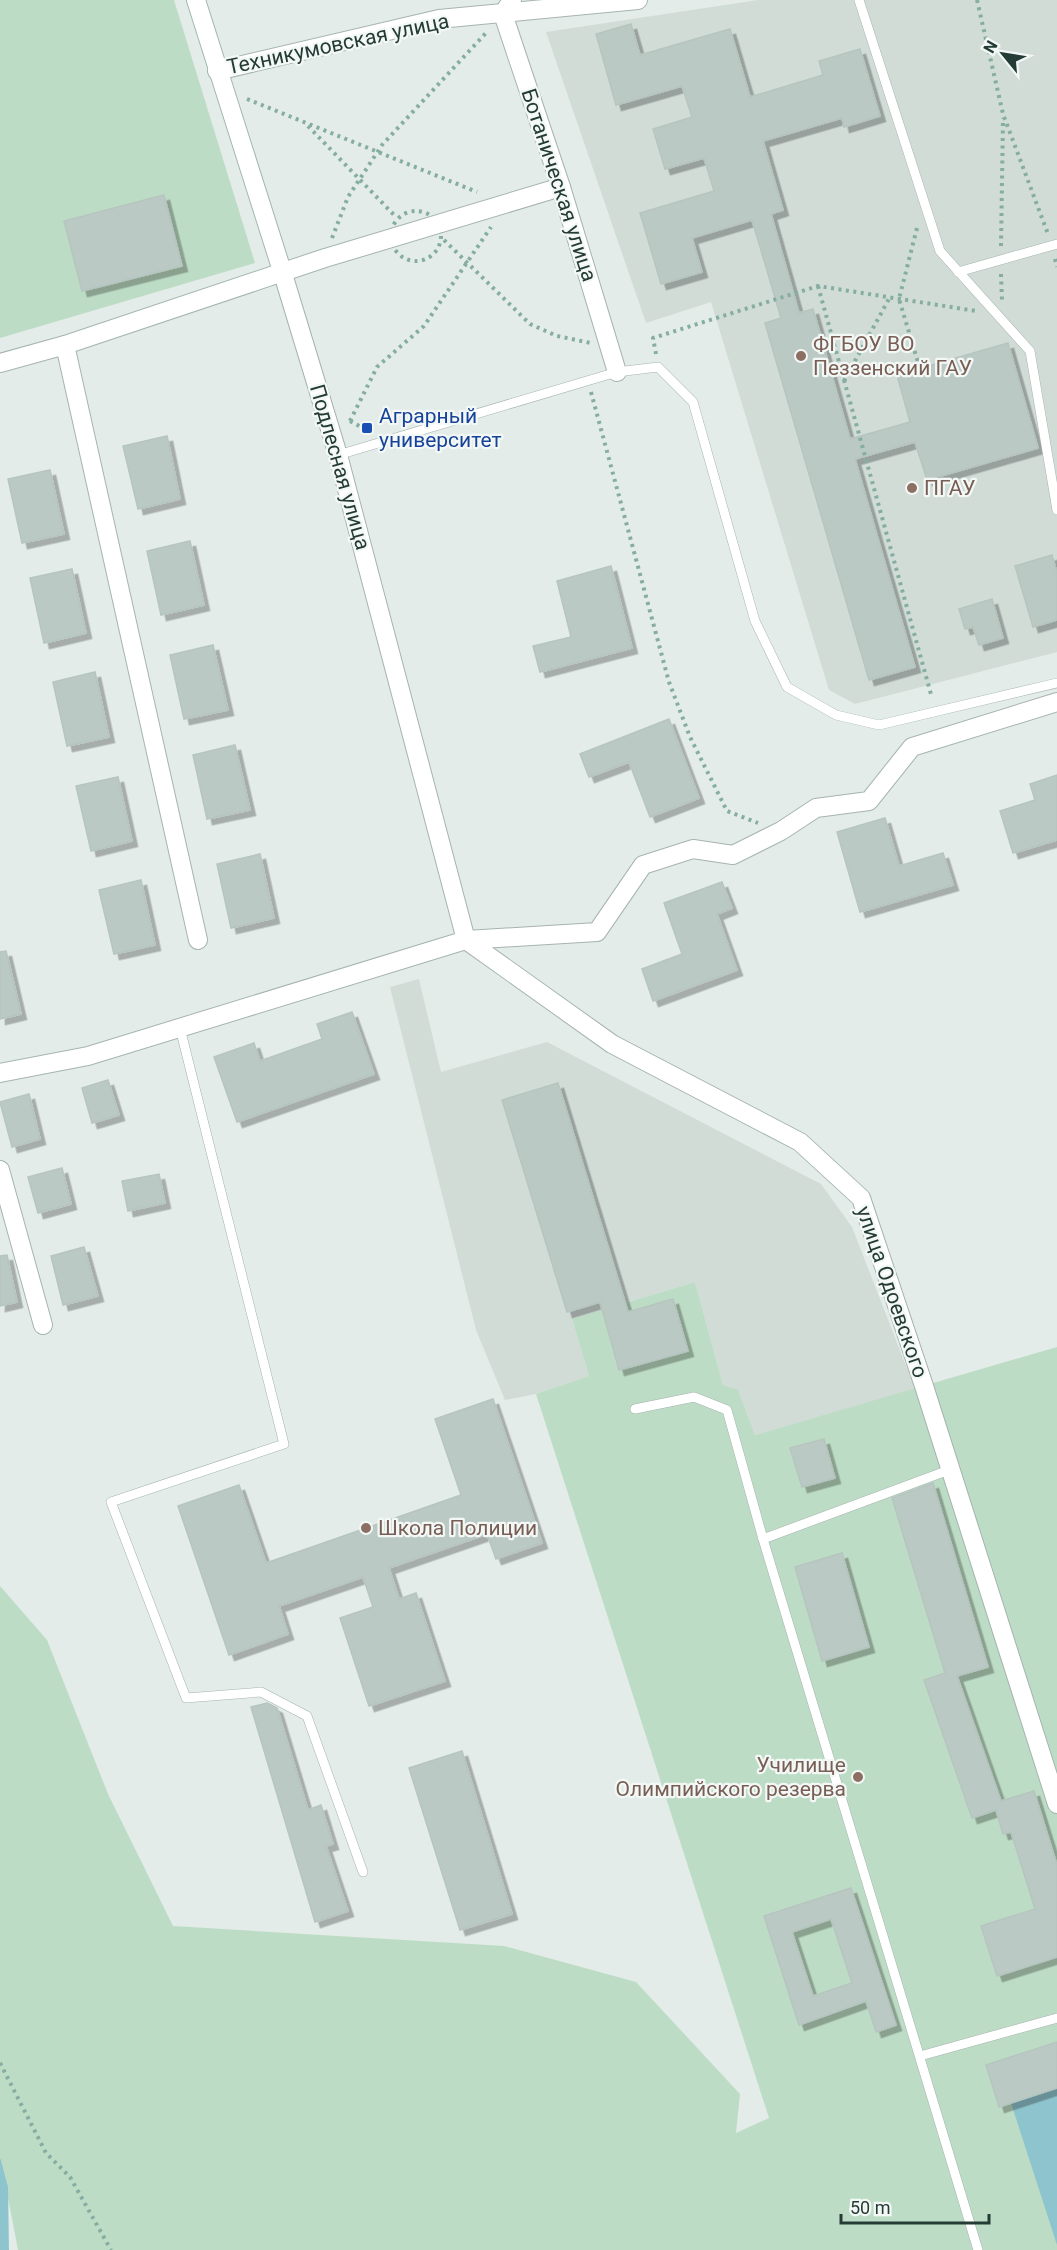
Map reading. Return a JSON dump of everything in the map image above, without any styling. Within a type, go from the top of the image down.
[{"type":"street","name":"Подлесная улица","points":[[196,0],[338,455],[466,940]]},
{"type":"street","name":"Техникумовская улица","points":[[217,70],[439,19],[507,7],[638,0]]},
{"type":"street","name":"Ботаническая улица","points":[[507,7],[617,372]]},
{"type":"street","points":[[0,363],[65,345],[283,274],[325,258],[561,187]]},
{"type":"street","points":[[65,345],[198,940]]},
{"type":"street","points":[[0,1073],[88,1056],[466,940],[597,932],[643,865],[693,849],[733,855],[781,831],[816,808],[869,801],[912,747],[1057,702]]},
{"type":"street","name":"улица Одоевского","points":[[466,940],[612,1044],[800,1142],[861,1198],[1057,1804]]},
{"type":"street","points":[[0,1170],[43,1325]]},
{"type":"lane","points":[[859,0],[940,251],[1030,351],[1057,510]]},
{"type":"lane","points":[[958,272],[1054,245]]},
{"type":"lane","points":[[338,455],[617,372],[658,367],[693,402],[755,621],[787,687],[836,715],[879,725],[1057,683]]},
{"type":"lane","points":[[180,1028],[284,1444],[111,1502],[186,1698],[261,1692],[307,1716],[363,1872]]},
{"type":"lane","points":[[635,1409],[694,1397],[727,1410],[763,1539],[978,2250]]},
{"type":"lane","points":[[763,1539],[949,1470]]},
{"type":"lane","points":[[920,2056],[1057,2018]]},
{"type":"path","points":[[977,0],[1003,114],[1054,245],[1057,267]]},
{"type":"path","points":[[325,258],[348,197],[378,152],[507,7]]},
{"type":"path","points":[[244,98],[506,204],[424,326],[377,367],[350,421]]},
{"type":"path","points":[[658,367],[653,338],[818,286],[1000,318],[1003,114]]},
{"type":"path","points":[[305,123],[398,219]]},
{"type":"path","points":[[920,369],[899,299],[924,202]]},
{"type":"path","points":[[441,237],[530,324],[557,336],[609,345]]},
{"type":"path","points":[[818,286],[935,711]]},
{"type":"path","points":[[844,382],[890,297]]},
{"type":"path","points":[[588,382],[669,682],[690,737],[727,812],[781,831]]},
{"type":"path","points":[[0,2063],[46,2153],[70,2177],[111,2250]]},
{"type":"shaded area","name":"ПГАУ","points":[[758,0],[1057,0],[1057,652],[855,704],[829,690],[711,302],[646,323],[546,32]]},
{"type":"shaded area","points":[[419,979],[441,1072],[547,1042],[821,1184],[852,1227],[915,1389],[755,1435],[738,1391],[723,1385],[695,1282],[572,1319],[589,1376],[536,1394],[505,1400],[476,1330],[390,987]]},
{"type":"green space","points":[[0,0],[174,0],[255,263],[0,338]]},
{"type":"green space","points":[[695,1282],[723,1385],[738,1390],[755,1435],[1057,1347],[1057,2250],[18,2250],[0,2156],[0,1586],[47,1640],[108,1794],[173,1926],[504,1946],[636,1982],[740,2094],[736,2133],[769,2118],[536,1394],[589,1376],[572,1319]]},
{"type":"water","points":[[1057,2088],[1057,2245],[1011,2103]]},
{"type":"water","points":[[0,2157],[8,2187],[9,2250],[0,2250]]},
{"type":"building","name":"ФГБОУ ВО Пеззенский ГАУ","points":[[631,24],[640,55],[730,29],[750,97],[823,75],[819,61],[860,49],[880,116],[844,127],[842,118],[763,141],[783,210],[771,214],[799,313],[813,309],[850,439],[910,422],[897,375],[1008,343],[1038,448],[927,480],[915,442],[855,459],[915,667],[869,680],[765,323],[781,318],[752,220],[692,238],[702,272],[661,284],[640,213],[714,191],[704,158],[665,169],[653,129],[692,117],[682,86],[616,105],[596,34]]},
{"type":"building","points":[[164,195],[182,266],[82,291],[64,221]]},
{"type":"building","points":[[167,436],[180,499],[138,509],[123,446]]},
{"type":"building","points":[[50,470],[64,534],[22,543],[8,479]]},
{"type":"building","points":[[190,541],[204,605],[161,615],[147,551]]},
{"type":"building","points":[[1052,555],[1057,573],[1057,620],[1033,627],[1015,566]]},
{"type":"building","points":[[611,566],[632,648],[540,672],[533,646],[571,637],[557,581]]},
{"type":"building","points":[[72,569],[86,633],[44,643],[30,578]]},
{"type":"building","points":[[992,599],[1003,638],[979,645],[973,627],[965,629],[959,609]]},
{"type":"building","points":[[213,645],[228,710],[184,719],[170,655]]},
{"type":"building","points":[[95,672],[109,737],[67,746],[53,682]]},
{"type":"building","points":[[669,719],[699,798],[650,817],[629,762],[589,777],[580,754]]},
{"type":"building","points":[[235,745],[250,810],[207,819],[193,755]]},
{"type":"building","points":[[1057,775],[1057,840],[1013,853],[1000,811],[1035,800],[1030,784]]},
{"type":"building","points":[[118,777],[132,841],[91,851],[76,786]]},
{"type":"building","points":[[885,818],[899,866],[943,853],[953,885],[860,912],[837,832]]},
{"type":"building","points":[[260,854],[274,918],[231,928],[217,864]]},
{"type":"building","points":[[141,880],[155,945],[114,954],[99,890]]},
{"type":"building","points":[[722,882],[732,908],[717,914],[737,970],[653,1001],[642,969],[682,954],[664,903]]},
{"type":"building","points":[[6,951],[21,1014],[0,1019],[0,952]]},
{"type":"building","points":[[352,1012],[374,1074],[237,1122],[214,1057],[254,1043],[260,1061],[322,1039],[317,1024]]},
{"type":"building","points":[[108,1080],[119,1115],[92,1123],[82,1088]]},
{"type":"building","points":[[558,1083],[628,1312],[673,1299],[688,1351],[619,1370],[600,1302],[567,1312],[502,1100]]},
{"type":"building","points":[[29,1094],[40,1139],[12,1147],[0,1102]]},
{"type":"building","points":[[62,1168],[71,1204],[38,1213],[28,1177]]},
{"type":"building","points":[[159,1174],[165,1203],[128,1211],[122,1181]]},
{"type":"building","points":[[84,1247],[98,1296],[63,1305],[51,1256]]},
{"type":"building","points":[[7,1255],[17,1302],[0,1306],[0,1256]]},
{"type":"building","points":[[493,1399],[542,1543],[496,1559],[487,1534],[389,1568],[399,1599],[416,1593],[445,1681],[369,1706],[340,1618],[373,1607],[363,1577],[279,1606],[288,1634],[229,1655],[178,1506],[239,1485],[266,1563],[461,1495],[435,1419]]},
{"type":"building","points":[[824,1439],[835,1478],[802,1487],[790,1448]]},
{"type":"building","points":[[933,1483],[988,1667],[957,1676],[1001,1801],[1034,1791],[1057,1865],[1057,1957],[997,1976],[981,1926],[1035,1909],[1011,1832],[1003,1834],[996,1810],[972,1818],[924,1680],[945,1673],[892,1498]]},
{"type":"building","points":[[842,1553],[869,1647],[822,1661],[795,1567]]},
{"type":"building","points":[[267,1703],[277,1708],[308,1810],[321,1805],[333,1844],[326,1846],[348,1911],[315,1922],[251,1707]]},
{"type":"building","points":[[462,1751],[512,1914],[460,1930],[409,1768]]},
{"type":"building","points":[[851,1888],[896,2025],[876,2032],[866,2001],[799,2025],[764,1916]],"holes":[[[831,1919],[852,1983],[813,1996],[792,1932]]]},
{"type":"building","points":[[1057,2042],[1057,2088],[999,2107],[986,2065]]},
{"type":"place","name":"ФГБОУ ВО Пеззенский ГАУ","points":[[801,356]]},
{"type":"place","name":"Аграрный университет","points":[[367,428]]},
{"type":"place","name":"ПГАУ","points":[[912,488]]},
{"type":"place","name":"Школа Полиции","points":[[366,1528]]},
{"type":"place","name":"Училище Олимпийского резерва","points":[[858,1777]]}]
